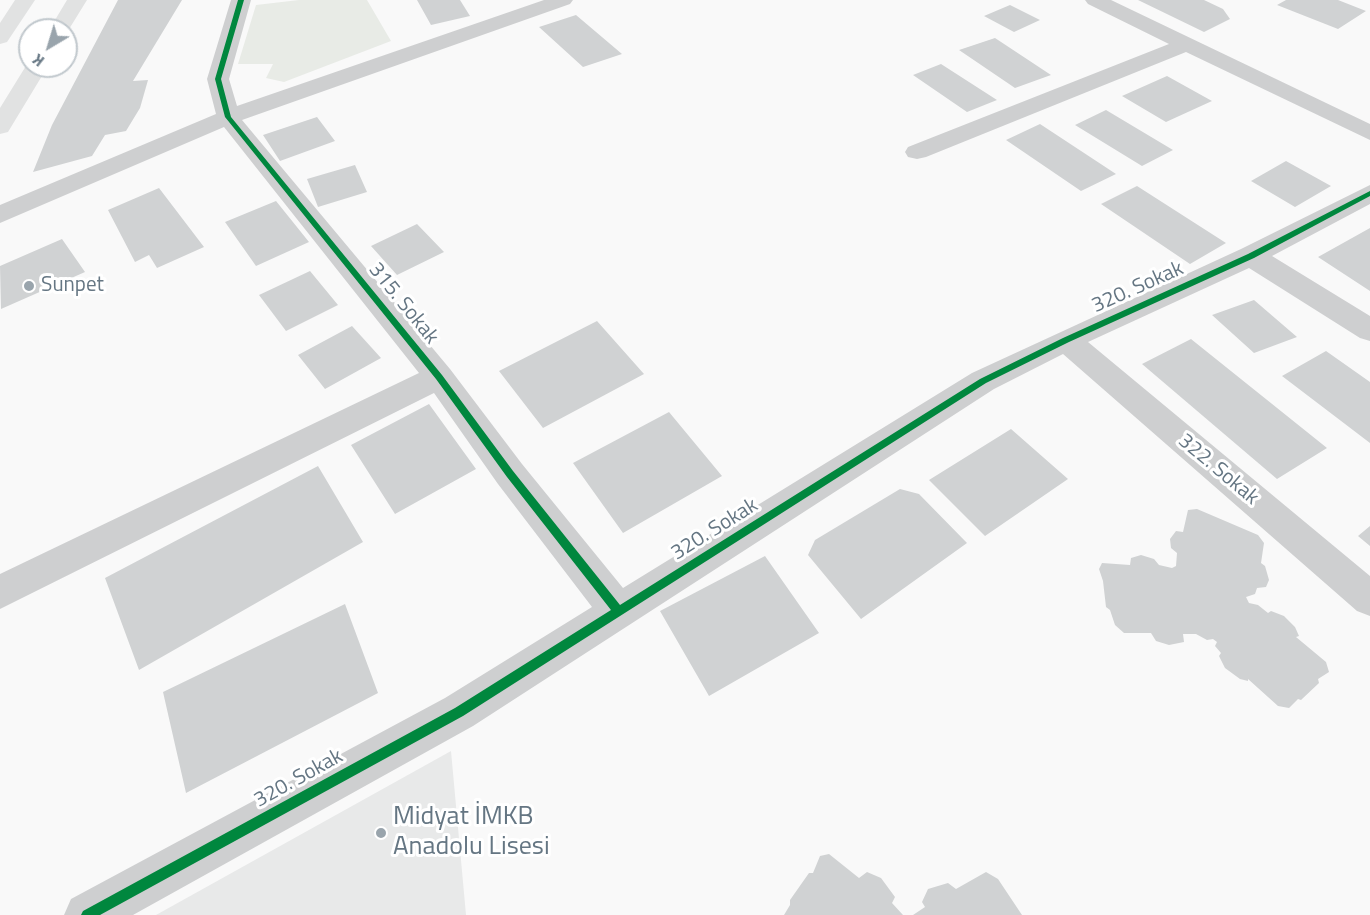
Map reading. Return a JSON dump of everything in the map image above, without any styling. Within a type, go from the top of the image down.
[{"type":"main road","points":[[0,38],[25,0]]},
{"type":"main road","points":[[66,18],[77,0]]},
{"type":"main road","points":[[0,127],[30,78]]},
{"type":"street","points":[[0,215],[228,117],[563,0]]},
{"type":"street","points":[[1095,0],[1370,133]]},
{"type":"street","name":"315. Sokak","points":[[248,1],[218,79],[228,117],[438,377],[510,474],[619,612]]},
{"type":"street","points":[[917,152],[1187,45]]},
{"type":"street","name":"320. Sokak","points":[[87,915],[459,712],[983,381],[1066,340],[1251,256],[1370,193]]},
{"type":"street","points":[[1251,256],[1370,330]]},
{"type":"street","name":"322. Sokak","points":[[1066,340],[1370,599]]},
{"type":"street","points":[[0,592],[438,377]]},
{"type":"shaded area","points":[[299,0],[367,0],[391,41],[284,82],[266,78],[273,64],[238,64],[256,5]]},
{"type":"shaded area","name":"Midyat İMKB Anadolu Lisesi","points":[[451,751],[466,915],[156,915]]},
{"type":"building","points":[[118,0],[182,0],[133,81],[148,80],[140,108],[126,131],[105,135],[92,156],[33,172],[52,125]]},
{"type":"building","points":[[417,0],[460,0],[470,16],[431,25]]},
{"type":"building","points":[[1138,0],[1204,0],[1223,9],[1230,19],[1204,32]]},
{"type":"building","points":[[1286,0],[1338,0],[1366,11],[1338,29],[1277,5]]},
{"type":"building","points":[[1010,5],[1040,20],[1014,32],[984,16]]},
{"type":"building","points":[[576,15],[622,54],[583,67],[539,27]]},
{"type":"building","points":[[995,38],[1051,75],[1015,88],[959,50]]},
{"type":"building","points":[[941,64],[997,100],[967,112],[913,75]]},
{"type":"building","points":[[1167,76],[1212,101],[1166,122],[1122,96]]},
{"type":"building","points":[[1106,110],[1173,150],[1142,166],[1075,125]]},
{"type":"building","points":[[317,117],[335,141],[280,161],[263,135]]},
{"type":"building","points":[[1040,124],[1116,174],[1081,191],[1006,140]]},
{"type":"building","points":[[1286,161],[1331,186],[1295,207],[1251,181]]},
{"type":"building","points":[[355,165],[367,192],[318,207],[307,179]]},
{"type":"building","points":[[1137,186],[1226,243],[1190,264],[1101,204]]},
{"type":"building","points":[[159,188],[204,247],[157,268],[149,255],[135,262],[108,210]]},
{"type":"building","points":[[276,201],[309,242],[256,266],[225,222]]},
{"type":"building","points":[[417,224],[444,252],[397,275],[371,246]]},
{"type":"building","points":[[1370,228],[1370,291],[1318,257]]},
{"type":"building","points":[[62,239],[85,272],[1,309],[0,266]]},
{"type":"building","points":[[310,271],[338,305],[286,331],[259,295]]},
{"type":"building","points":[[1254,300],[1297,337],[1254,353],[1212,315]]},
{"type":"building","points":[[597,321],[644,374],[543,428],[499,371]]},
{"type":"building","points":[[352,326],[381,358],[325,389],[298,355]]},
{"type":"building","points":[[1191,339],[1327,448],[1277,479],[1142,364]]},
{"type":"building","points":[[1326,351],[1370,382],[1370,443],[1282,376]]},
{"type":"building","points":[[429,404],[476,469],[395,514],[351,445]]},
{"type":"building","points":[[669,412],[722,476],[623,533],[573,463]]},
{"type":"building","points":[[1011,429],[1068,479],[985,536],[929,480]]},
{"type":"building","points":[[318,466],[363,542],[139,670],[105,578]]},
{"type":"building","points":[[900,489],[919,494],[967,543],[861,619],[808,555],[815,540]]},
{"type":"building","points":[[1197,509],[1258,535],[1264,543],[1261,563],[1265,566],[1269,580],[1266,587],[1257,588],[1255,594],[1246,597],[1249,603],[1258,605],[1268,613],[1271,611],[1284,616],[1295,627],[1299,636],[1296,637],[1326,662],[1329,672],[1318,679],[1319,683],[1289,708],[1278,706],[1248,679],[1248,681],[1240,679],[1225,668],[1219,656],[1221,653],[1215,646],[1217,642],[1213,639],[1207,640],[1196,634],[1183,634],[1184,642],[1169,645],[1156,641],[1151,633],[1124,633],[1115,625],[1110,610],[1106,607],[1099,569],[1102,563],[1130,565],[1131,558],[1141,555],[1154,559],[1159,565],[1172,568],[1176,566],[1177,553],[1171,548],[1170,539],[1176,531],[1183,532],[1188,510]]},
{"type":"building","points":[[1370,526],[1370,546],[1358,536]]},
{"type":"building","points":[[765,556],[819,633],[709,696],[660,611]]},
{"type":"building","points":[[345,604],[378,693],[186,793],[163,692]]},
{"type":"building","points":[[829,854],[859,878],[867,872],[881,878],[895,897],[892,903],[903,915],[784,915],[790,905],[790,900],[809,873],[813,873],[820,856]]},
{"type":"building","points":[[986,872],[998,879],[1022,915],[913,915],[925,907],[922,902],[928,889],[948,883],[956,889]]},
{"type":"cycle path","points":[[241,0],[218,79],[228,117],[439,377],[510,474],[619,612]]},
{"type":"cycle path","points":[[87,915],[459,712],[983,381],[1066,340],[1251,256],[1370,193]]},
{"type":"place","name":"Sunpet","points":[[29,286]]},
{"type":"place","name":"Midyat İMKB Anadolu Lisesi","points":[[381,833]]}]
